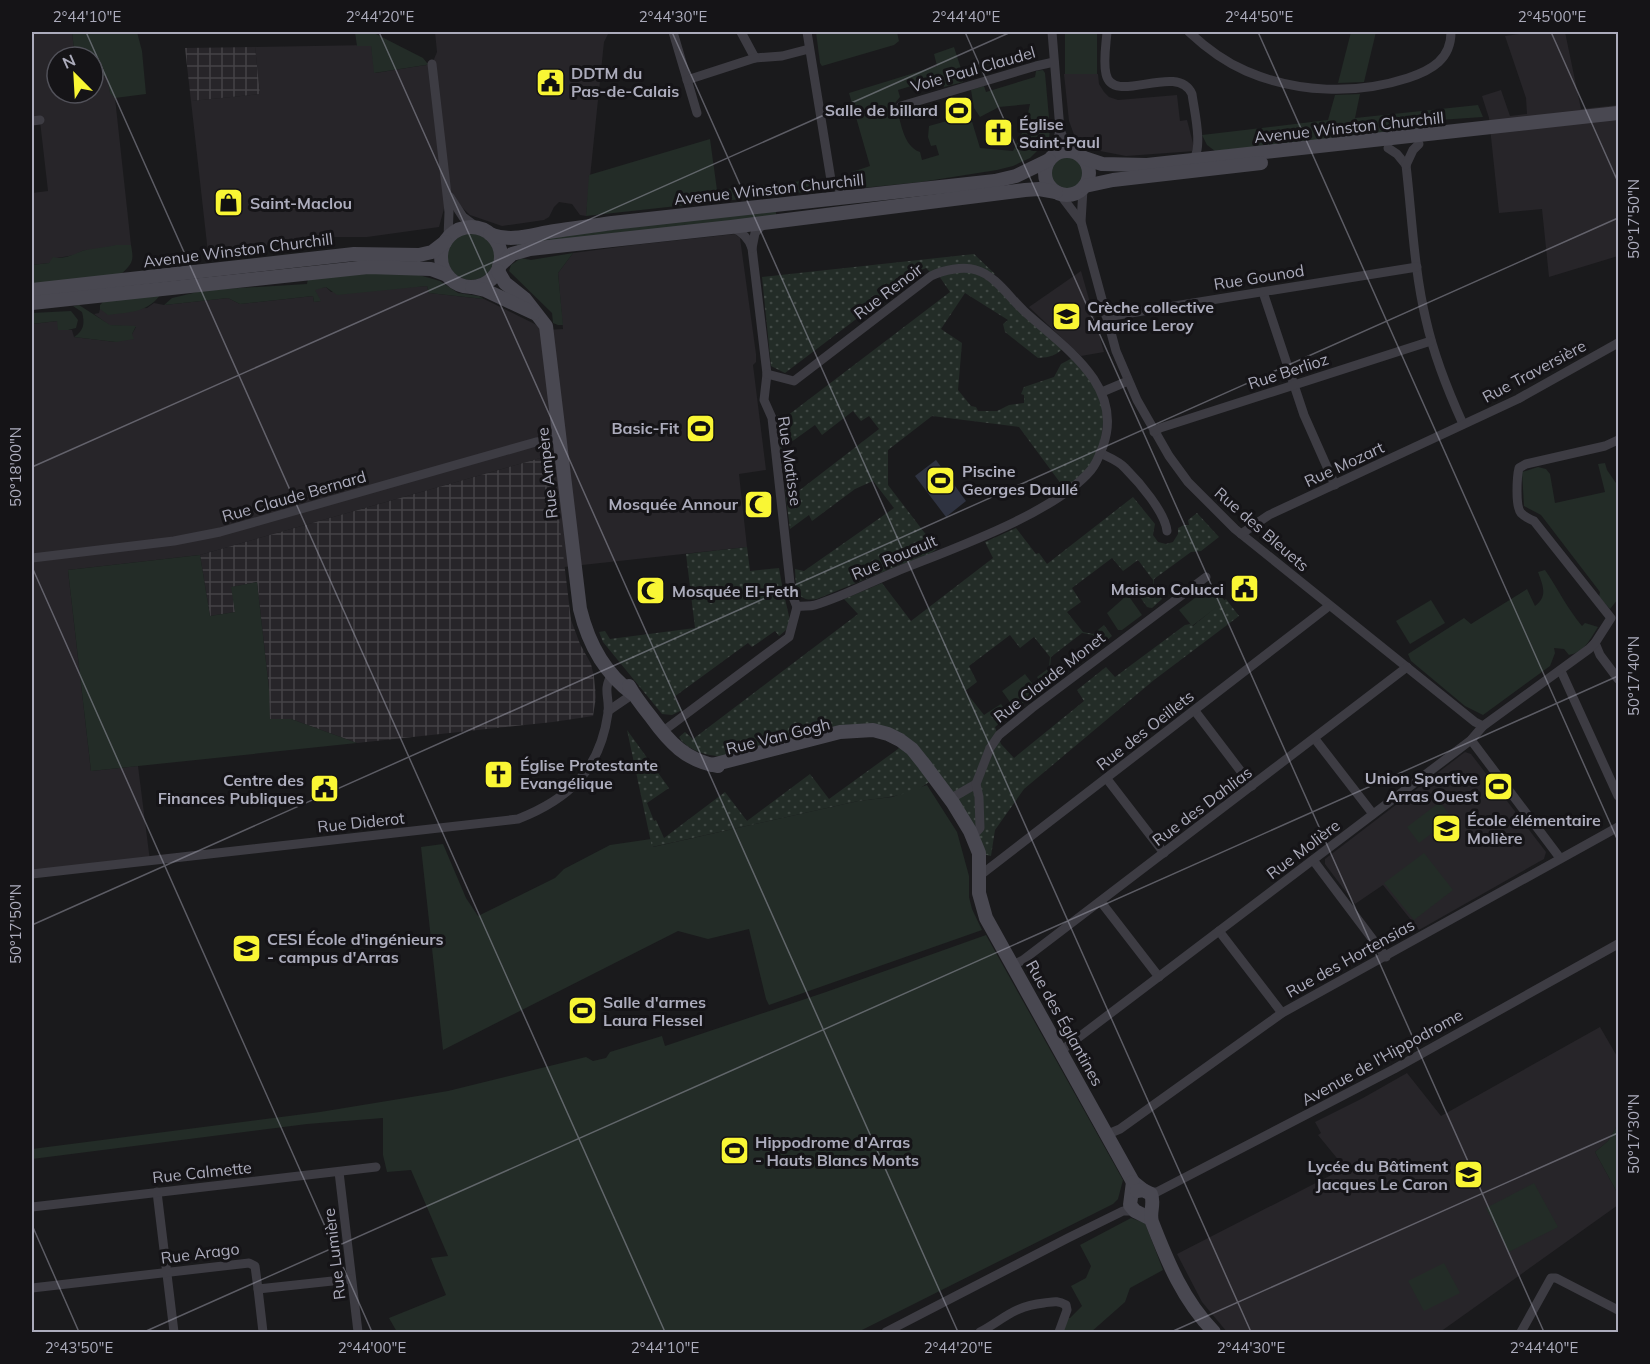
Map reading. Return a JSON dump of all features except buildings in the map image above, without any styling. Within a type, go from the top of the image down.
[{"type":"main road","name":"Avenue Winston Churchill","points":[[1081,156],[1098,163],[1135,165],[1219,158],[1618,113]]},
{"type":"main road","name":"Avenue Winston Churchill","points":[[1084,188],[1113,180],[1618,122]]},
{"type":"main road","points":[[1062,151],[1081,156],[1088,165],[1090,173],[1084,188],[1070,195],[1057,193],[1046,178],[1046,167],[1050,159],[1062,151]]},
{"type":"main road","name":"Avenue Winston Churchill","points":[[484,231],[501,238],[516,239],[612,223],[995,181],[1016,176],[1050,159]]},
{"type":"main road","name":"Avenue Winston Churchill","points":[[499,268],[512,254],[530,249],[731,227],[1025,190],[1039,189],[1057,193]]},
{"type":"main road","points":[[470,287],[488,282],[499,268],[500,250],[497,243],[484,231],[460,229],[447,240],[441,261],[447,275],[455,282],[470,287],[485,290],[539,315]]},
{"type":"main road","name":"Avenue Winston Churchill","points":[[32,290],[346,254],[423,255],[432,252],[447,240]]},
{"type":"main road","name":"Avenue Winston Churchill","points":[[32,303],[368,267],[431,269],[447,275]]},
{"type":"main road","name":"Rue Ampère","points":[[499,268],[505,283],[539,315],[547,330],[575,574],[580,609],[586,629],[613,678],[633,694],[662,732],[681,752],[692,759],[712,765]]},
{"type":"main road","name":"Rue Van Gogh","points":[[712,765],[840,732],[873,730],[888,734],[912,749],[950,799],[979,853],[978,878]]},
{"type":"main road","name":"Rue des Églantines","points":[[978,878],[979,893],[986,918],[1108,1134],[1142,1201],[1181,1290],[1214,1332]]},
{"type":"street","points":[[673,32],[697,113]]},
{"type":"street","points":[[741,32],[755,58]]},
{"type":"street","points":[[807,32],[831,180],[826,199]]},
{"type":"street","points":[[1052,32],[1060,130],[1064,140],[1081,156]]},
{"type":"street","points":[[1107,32],[1106,75],[1118,87],[1173,81],[1184,84],[1192,94],[1198,141],[1197,156],[1192,160]]},
{"type":"street","points":[[1189,32],[1224,59],[1246,71],[1296,85],[1348,90],[1391,83],[1430,69],[1442,60],[1448,51],[1451,45],[1451,32]]},
{"type":"street","points":[[687,80],[755,58],[782,56],[809,49]]},
{"type":"street","name":"Voie Paul Claudel","points":[[902,106],[1054,62]]},
{"type":"street","points":[[432,64],[448,194],[450,220],[447,240]]},
{"type":"street","points":[[1050,159],[1056,148],[1060,130]]},
{"type":"street","points":[[1198,141],[1219,158]]},
{"type":"street","points":[[1419,144],[1406,165],[1417,267],[1431,341],[1463,424]]},
{"type":"street","points":[[1388,148],[1397,154],[1406,165]]},
{"type":"street","points":[[831,180],[840,190],[850,196]]},
{"type":"street","name":"Rue des Bleuets","points":[[1084,188],[1081,222],[1116,351],[1128,381],[1154,432],[1188,482],[1240,534],[1475,722],[1483,726]]},
{"type":"street","name":"Rue des Bleuets","points":[[1057,193],[1081,222]]},
{"type":"street","points":[[448,194],[459,212],[484,231]]},
{"type":"street","points":[[752,248],[755,233],[764,223]]},
{"type":"street","points":[[731,227],[748,239],[752,248]]},
{"type":"street","name":"Rue Matisse","points":[[752,248],[767,374],[764,400],[772,418],[791,592],[797,607]]},
{"type":"street","name":"Rue Gounod","points":[[1106,317],[1417,267]]},
{"type":"street","name":"Rue Renoir","points":[[767,374],[794,381],[932,276],[952,270],[976,270],[991,278],[1076,356],[1092,375],[1102,392]]},
{"type":"street","points":[[1263,292],[1310,430],[1335,485]]},
{"type":"street","name":"Rue Berlioz","points":[[1154,432],[1431,341]]},
{"type":"street","name":"Rue Traversière","points":[[1463,424],[1518,399],[1618,343]]},
{"type":"street","points":[[1102,392],[1128,381]]},
{"type":"street","name":"Rue Rouault","points":[[797,607],[812,606],[840,595],[1012,522],[1073,487],[1091,469],[1100,453],[1107,429],[1102,392]]},
{"type":"street","name":"Rue Mozart","points":[[1240,534],[1269,515],[1463,424]]},
{"type":"street","name":"Rue Claude Bernard","points":[[32,558],[163,543],[207,535],[533,443],[559,439]]},
{"type":"street","name":"Rue Molière","points":[[1062,1050],[1471,740],[1483,726],[1561,671],[1595,643],[1611,618],[1534,521],[1522,515],[1518,507],[1517,474],[1519,468],[1526,464],[1605,446],[1618,440]]},
{"type":"street","points":[[1100,453],[1124,466],[1159,510],[1166,522],[1167,531]]},
{"type":"street","name":"Rue Claude Monet","points":[[972,837],[980,828],[976,784],[990,748],[999,735],[1206,577]]},
{"type":"street","name":"Rue des Oeillets","points":[[978,878],[1329,606]]},
{"type":"street","points":[[662,732],[789,638],[797,607]]},
{"type":"street","points":[[1595,643],[1600,655],[1618,679]]},
{"type":"street","name":"Rue des Dahlias","points":[[1013,965],[1101,902],[1407,667]]},
{"type":"street","points":[[1561,671],[1615,781],[1618,796]]},
{"type":"street","name":"Rue Diderot","points":[[32,874],[518,819],[541,810],[557,800],[586,774],[596,758],[608,711],[613,678]]},
{"type":"street","points":[[608,711],[633,694]]},
{"type":"street","points":[[1195,711],[1252,786]]},
{"type":"street","points":[[1315,739],[1373,814]]},
{"type":"street","points":[[1471,740],[1560,858]]},
{"type":"street","points":[[1107,779],[1164,853]]},
{"type":"street","points":[[950,799],[976,784]]},
{"type":"street","name":"Rue des Hortensias","points":[[1108,1134],[1120,1129],[1282,1013],[1618,827]]},
{"type":"street","points":[[1313,860],[1386,957]]},
{"type":"street","points":[[1101,902],[1159,977]]},
{"type":"street","points":[[1219,932],[1282,1013]]},
{"type":"street","name":"Avenue de l'Hippodrome","points":[[888,1332],[1385,1074],[1618,944]]},
{"type":"street","name":"Rue Calmette","points":[[32,1207],[376,1167]]},
{"type":"street","name":"Rue Lumière","points":[[339,1172],[358,1332]]},
{"type":"street","points":[[158,1192],[174,1332]]},
{"type":"street","name":"Rue Arago","points":[[32,1288],[249,1263],[255,1266],[258,1289]]},
{"type":"street","points":[[1521,1332],[1551,1278],[1556,1278],[1618,1310]]},
{"type":"street","points":[[263,1332],[258,1289],[351,1279]]},
{"type":"street","points":[[980,1332],[995,1324],[1001,1317],[1022,1307],[1057,1300],[1066,1305],[1067,1310],[1059,1332]]},
{"type":"shaded area","points":[[32,32],[72,32],[74,45],[45,45],[45,105],[105,105],[105,76],[107,76],[110,92],[115,98],[131,245],[82,251],[75,255],[57,258],[49,263],[32,265],[32,193],[48,191],[40,121],[32,121]]},
{"type":"shaded area","points":[[72,32],[137,32],[142,51],[146,94],[115,98],[110,93],[107,76],[105,76],[105,45],[74,45]]},
{"type":"shaded area","points":[[355,32],[372,32],[432,64],[374,73],[371,46],[357,46]]},
{"type":"shaded area","points":[[435,32],[609,32],[604,42],[586,216],[580,215],[572,204],[559,202],[549,217],[544,220],[502,226],[470,215],[448,194],[439,227],[367,237],[336,237],[208,253],[191,101],[260,94],[255,47],[371,45],[375,73],[432,64],[437,52]]},
{"type":"shaded area","points":[[816,32],[897,32],[899,41],[894,45],[822,66]]},
{"type":"shaded area","points":[[1065,32],[1097,32],[1097,74],[1065,74]]},
{"type":"shaded area","points":[[1351,32],[1376,32],[1364,82],[1338,83]]},
{"type":"shaded area","points":[[1534,32],[1565,32],[1581,109],[1618,105],[1618,256],[1549,277],[1542,209],[1499,213],[1489,118],[1482,96],[1501,90],[1510,116],[1527,114],[1526,98],[1505,36]]},
{"type":"shaded area","points":[[255,47],[260,94],[191,101],[185,48]]},
{"type":"shaded area","points":[[954,47],[964,78],[963,82],[944,87],[941,77],[898,90],[900,97],[895,103],[903,131],[909,144],[920,152],[922,160],[939,155],[936,145],[931,146],[928,137],[929,126],[968,115],[970,115],[980,148],[1013,151],[1025,127],[1030,104],[999,107],[980,117],[974,108],[971,90],[984,86],[986,92],[1035,77],[1036,71],[1043,70],[1050,129],[1049,139],[1030,158],[1013,166],[921,182],[852,189],[841,180],[852,177],[852,172],[870,166],[849,93],[937,66],[934,54]]},
{"type":"shaded area","points":[[1064,74],[1098,74],[1099,84],[1104,92],[1109,97],[1118,100],[1177,95],[1180,121],[1187,120],[1195,151],[1126,156],[1082,145],[1076,140],[1069,121]]},
{"type":"shaded area","points":[[1360,94],[1355,118],[1478,105],[1483,117],[1424,121],[1425,131],[1215,151],[1207,145],[1202,135],[1328,120],[1335,95]]},
{"type":"shaded area","points":[[710,139],[717,190],[821,179],[823,190],[586,216],[589,175]]},
{"type":"shaded area","points":[[1067,156],[1079,161],[1084,173],[1079,185],[1067,190],[1055,185],[1050,173],[1055,161]]},
{"type":"shaded area","points":[[776,209],[776,216],[517,247],[517,243],[540,239]]},
{"type":"shaded area","points":[[466,232],[476,232],[488,239],[495,251],[495,261],[488,273],[476,280],[466,280],[451,269],[447,261],[447,251],[458,236]]},
{"type":"shaded area","points":[[735,234],[740,238],[756,354],[756,362],[753,365],[766,470],[739,474],[747,547],[564,567],[558,520],[544,457],[200,555],[68,570],[91,771],[138,766],[150,861],[32,874],[32,324],[57,321],[68,330],[72,330],[74,337],[116,342],[132,334],[136,327],[109,325],[94,314],[99,313],[100,309],[147,308],[154,303],[164,305],[228,298],[240,304],[313,296],[314,302],[320,301],[314,289],[326,287],[331,292],[427,286],[429,293],[484,299],[547,330],[563,329],[558,273],[573,253]]},
{"type":"shaded area","points":[[131,245],[132,261],[121,274],[32,285],[32,265],[49,263],[53,257],[64,257],[85,250]]},
{"type":"shaded area","points":[[573,253],[558,273],[563,325],[558,325],[553,323],[552,313],[509,271],[511,265],[521,258],[531,260]]},
{"type":"shaded area","points":[[974,254],[995,274],[991,278],[1064,347],[1052,356],[1038,358],[1005,332],[1003,324],[1008,320],[965,293],[941,329],[962,343],[958,390],[978,411],[997,411],[1009,405],[1024,403],[1024,395],[1021,394],[1024,387],[1054,377],[1061,364],[1076,356],[1105,402],[1100,453],[1067,492],[1019,427],[932,416],[888,450],[888,485],[937,549],[928,555],[817,599],[804,598],[798,592],[795,569],[804,571],[894,508],[873,481],[855,489],[812,521],[809,515],[790,529],[785,490],[789,489],[796,493],[879,429],[869,416],[861,421],[853,411],[822,435],[815,425],[780,450],[777,415],[787,416],[950,292],[937,273],[930,272],[926,268],[921,270],[785,373],[771,366],[762,277]]},
{"type":"shaded area","name":"Crèche collective Maurice Leroy","points":[[1081,271],[1104,352],[1081,356],[1029,307]]},
{"type":"shaded area","points":[[353,273],[412,273],[440,281],[458,293],[484,299],[429,293],[427,286],[337,295],[326,287],[315,290],[321,301],[314,302],[313,296],[240,304],[228,298],[164,305],[172,298],[206,290],[307,284],[308,278]]},
{"type":"shaded area","points":[[160,295],[155,301],[137,311],[108,315],[100,309],[103,302]]},
{"type":"shaded area","points":[[79,305],[110,325],[136,326],[132,334],[134,339],[116,342],[74,337],[82,329],[83,323],[82,312],[73,306]]},
{"type":"shaded area","points":[[71,311],[78,320],[76,328],[58,330],[57,321],[32,324],[32,313]]},
{"type":"shaded area","points":[[544,457],[552,461],[571,620],[591,664],[594,677],[596,697],[593,716],[357,743],[291,719],[269,719],[269,689],[257,582],[232,587],[235,612],[210,616],[200,555]]},
{"type":"shaded area","points":[[1605,463],[1618,486],[1618,599],[1610,609],[1599,597],[1600,592],[1541,515],[1524,506],[1522,472],[1538,467],[1546,469],[1550,474],[1555,503],[1605,492],[1598,464]]},
{"type":"shaded area","points":[[1133,497],[1155,524],[1153,535],[1158,542],[1166,544],[1173,542],[1178,534],[1178,528],[1189,525],[1188,520],[1197,513],[1219,537],[1201,551],[1191,552],[1154,579],[1153,588],[1153,580],[1138,560],[1123,571],[1112,558],[1072,588],[1081,602],[1067,612],[1083,632],[1093,634],[1104,625],[1112,636],[1101,645],[1093,635],[1082,633],[1051,657],[1050,668],[1058,679],[1048,686],[1043,685],[1037,677],[1049,668],[1050,657],[1034,637],[1020,648],[1010,635],[969,666],[977,682],[965,691],[984,715],[1001,704],[1007,713],[1006,718],[995,727],[1001,744],[1014,758],[1084,701],[1077,690],[1106,667],[1115,677],[1185,625],[1193,626],[1226,599],[1239,616],[1154,680],[1024,789],[995,830],[991,856],[979,853],[933,778],[918,789],[898,795],[858,801],[652,847],[627,730],[669,788],[647,803],[664,838],[725,792],[747,821],[810,774],[829,799],[903,743],[873,730],[726,757],[694,750],[679,737],[685,732],[693,739],[858,614],[844,599],[882,583],[911,621],[993,558],[985,542],[1016,528],[1036,554],[1039,553],[1047,564]]},
{"type":"shaded area","points":[[747,547],[750,571],[779,568],[791,626],[779,636],[775,631],[752,647],[748,643],[674,697],[682,710],[672,715],[662,714],[603,642],[599,632],[605,631],[610,639],[695,628],[686,554]]},
{"type":"shaded area","points":[[200,555],[210,616],[235,612],[231,587],[257,582],[269,689],[270,719],[291,719],[357,743],[91,771],[68,570]]},
{"type":"shaded area","points":[[1545,570],[1582,626],[1585,623],[1598,627],[1579,651],[1569,655],[1564,649],[1554,648],[1555,653],[1550,666],[1483,715],[1465,706],[1411,661],[1408,654],[1464,618],[1471,624],[1527,589],[1535,606],[1543,595],[1543,586],[1538,572]]},
{"type":"shaded area","points":[[1212,585],[1225,601],[1192,626],[1179,610]]},
{"type":"shaded area","points":[[1153,588],[1162,599],[1152,608],[1147,607],[1140,597]]},
{"type":"shaded area","points":[[1125,597],[1130,598],[1142,615],[1122,630],[1118,630],[1107,613]]},
{"type":"shaded area","points":[[1431,600],[1445,623],[1410,644],[1396,621]]},
{"type":"shaded area","points":[[1025,674],[1038,693],[1015,709],[1002,691]]},
{"type":"shaded area","name":"École élémentaire Molière","points":[[1465,752],[1471,754],[1546,852],[1544,859],[1419,930],[1383,885],[1355,904],[1325,864],[1325,859]]},
{"type":"shaded area","points":[[927,785],[957,832],[969,876],[969,897],[972,909],[982,930],[769,1005],[749,929],[708,939],[678,931],[443,1050],[421,847],[443,844],[466,898],[478,916],[555,878],[564,869],[610,845],[651,839],[653,847],[858,801],[892,797]]},
{"type":"shaded area","points":[[1440,802],[1452,818],[1419,843],[1407,827]]},
{"type":"shaded area","points":[[1424,853],[1453,890],[1414,920],[1384,883]]},
{"type":"shaded area","name":"Hippodrome d'Arras - Hauts Blancs Monts","points":[[986,935],[1123,1180],[1118,1199],[1113,1204],[858,1332],[397,1332],[389,1318],[446,1295],[431,1258],[448,1256],[411,1170],[387,1172],[383,1155],[383,1118],[307,1124],[32,1159],[32,1149],[320,1112],[448,1091],[586,1057],[593,1061],[606,1058],[610,1052],[662,1036],[665,1046]]},
{"type":"shaded area","name":"Lycée du Bâtiment Jacques Le Caron","points":[[1600,1027],[1618,1058],[1618,1124],[1608,1141],[1595,1152],[1618,1194],[1618,1205],[1440,1332],[1227,1332],[1202,1302],[1177,1254],[1345,1168],[1318,1135],[1321,1133],[1315,1122],[1407,1073],[1441,1116]]},
{"type":"shaded area","points":[[1618,1070],[1618,1124],[1617,1071]]},
{"type":"shaded area","points":[[1618,1124],[1618,1194],[1595,1152],[1608,1141]]},
{"type":"shaded area","points":[[1534,1183],[1558,1227],[1509,1252],[1486,1208]]},
{"type":"shaded area","points":[[1131,1218],[1145,1223],[1163,1270],[1130,1288],[1125,1302],[1091,1332],[1059,1332],[1065,1317],[1070,1318],[1082,1306],[1071,1286],[1086,1278],[1091,1266],[1080,1245]]},
{"type":"shaded area","points":[[1444,1263],[1460,1293],[1424,1311],[1408,1281]]},
{"type":"water","points":[[936,460],[966,501],[946,517],[915,476]]},
{"type":"place","name":"DDTM du Pas-de-Calais","points":[[550,82]]},
{"type":"place","name":"Salle de billard","points":[[959,110]]},
{"type":"place","name":"Église Saint-Paul","points":[[998,133]]},
{"type":"place","name":"Saint-Maclou","points":[[229,203]]},
{"type":"place","name":"Crèche collective Maurice Leroy","points":[[1066,316]]},
{"type":"place","name":"Basic-Fit","points":[[700,428]]},
{"type":"place","name":"Piscine Georges Daullé","points":[[941,480]]},
{"type":"place","name":"Mosquée Annour","points":[[759,504]]},
{"type":"place","name":"Maison Colucci","points":[[1245,589]]},
{"type":"place","name":"Mosquée El-Feth","points":[[651,591]]},
{"type":"place","name":"Église Protestante Evangélique","points":[[499,774]]},
{"type":"place","name":"Union Sportive Arras Ouest","points":[[1499,787]]},
{"type":"place","name":"Centre des Finances Publiques","points":[[325,789]]},
{"type":"place","name":"École élémentaire Molière","points":[[1446,829]]},
{"type":"place","name":"CESI École d'ingénieurs - campus d'Arras","points":[[246,948]]},
{"type":"place","name":"Salle d'armes Laura Flessel","points":[[582,1011]]},
{"type":"place","name":"Hippodrome d'Arras - Hauts Blancs Monts","points":[[734,1151]]},
{"type":"place","name":"Lycée du Bâtiment Jacques Le Caron","points":[[1469,1175]]}]
